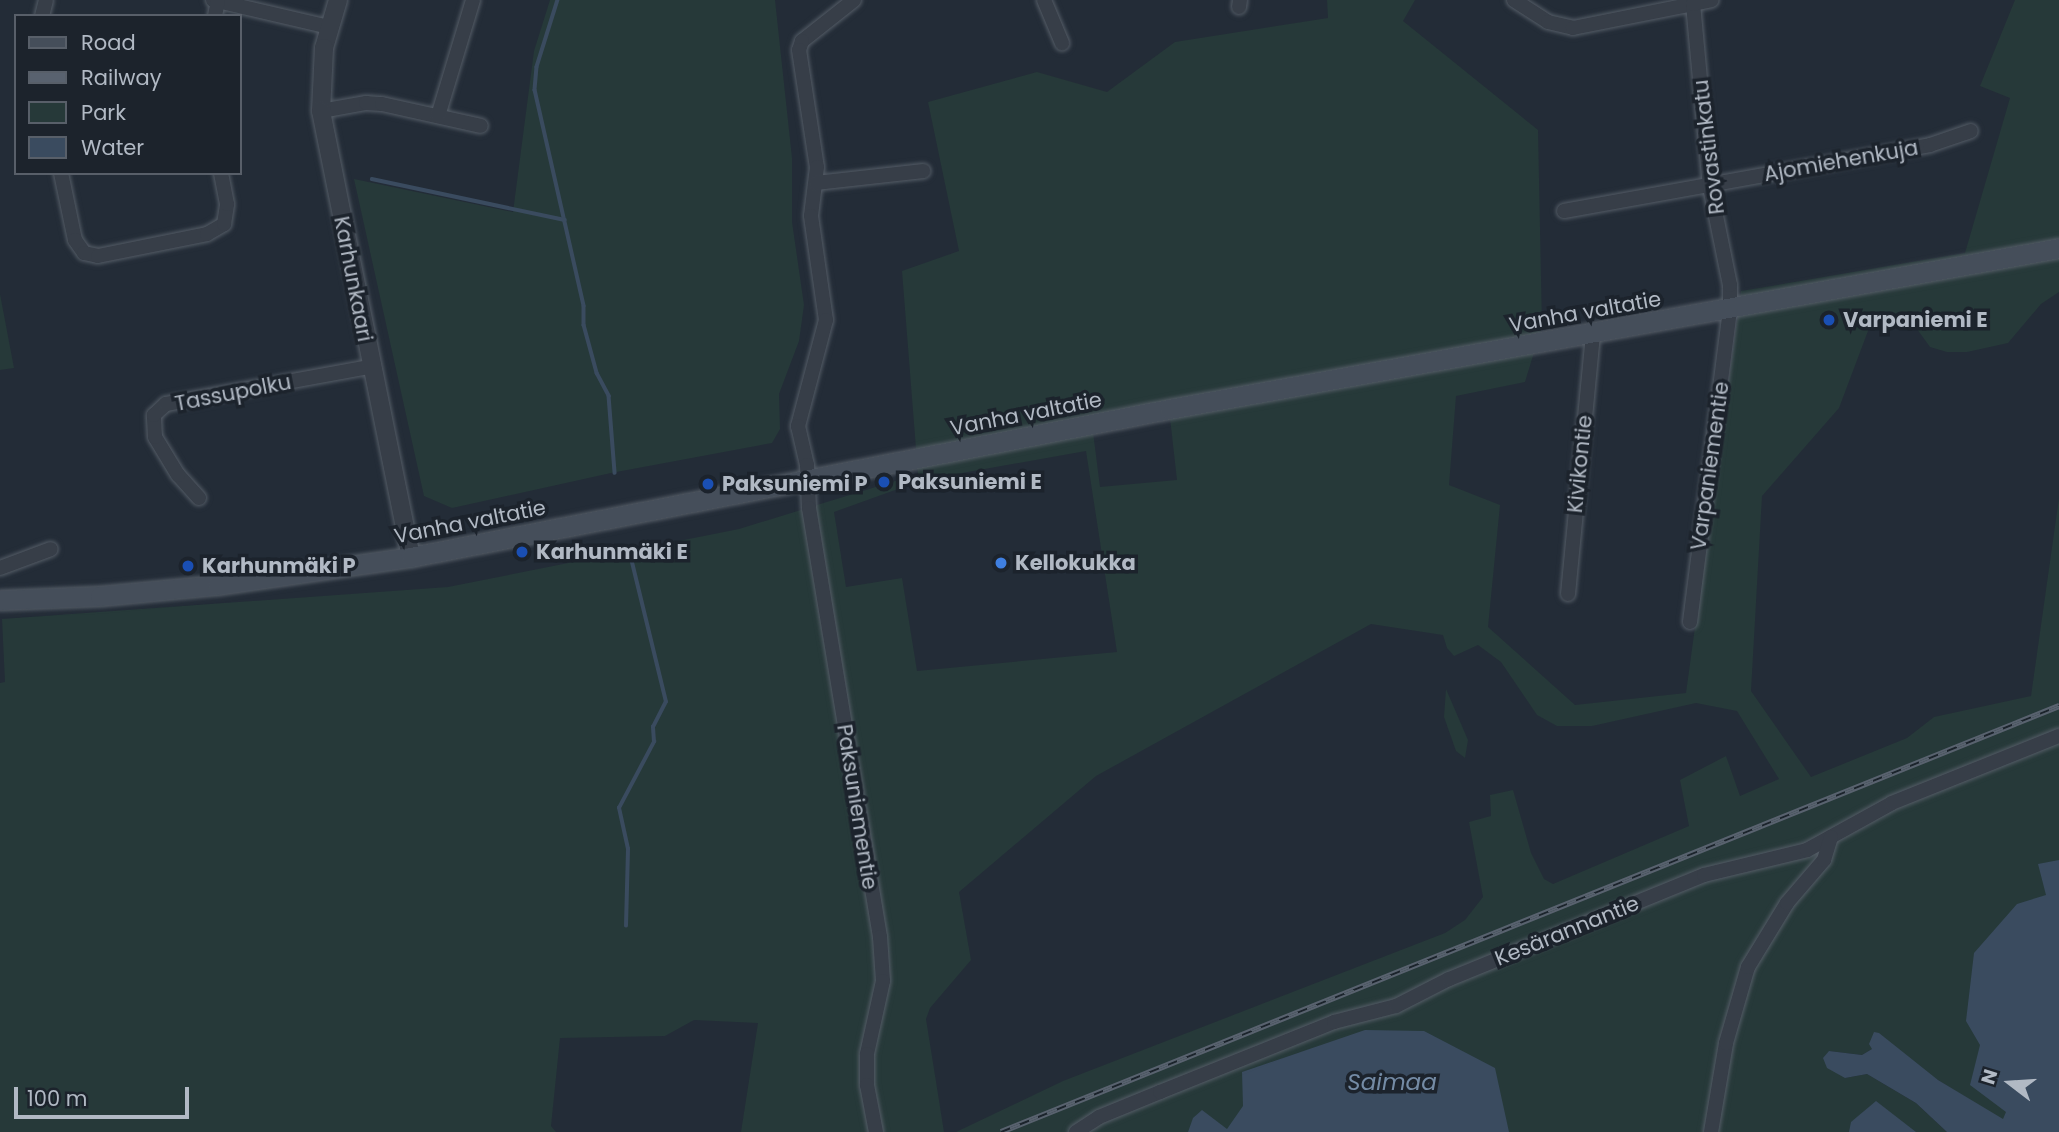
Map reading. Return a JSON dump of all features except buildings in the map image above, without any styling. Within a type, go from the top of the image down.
[{"type":"main road","name":"Vanha valtatie","points":[[0,600],[100,596],[217,585],[411,557],[1169,409],[2059,248]]},
{"type":"street","name":"Karhunkaari","points":[[338,0],[329,27],[322,68],[321,111],[370,367],[411,557]]},
{"type":"street","points":[[438,116],[473,0]]},
{"type":"street","name":"Paksuniementie","points":[[854,0],[802,41],[799,50],[813,139],[816,183],[811,216],[826,320],[798,426],[880,937],[883,981],[867,1065],[867,1085],[876,1132]]},
{"type":"street","points":[[1044,0],[1062,43]]},
{"type":"street","points":[[1514,0],[1548,22],[1573,28],[1712,0]]},
{"type":"street","name":"Rovastinkatu","points":[[1693,2],[1710,187],[1730,285],[1730,309]]},
{"type":"street","points":[[215,6],[329,27]]},
{"type":"street","points":[[321,111],[374,104],[481,126]]},
{"type":"street","name":"Ajomiehenkuja","points":[[1564,211],[1710,187],[1930,145],[1971,131]]},
{"type":"street","points":[[816,183],[923,171]]},
{"type":"street","points":[[61,175],[75,240],[84,253],[98,256],[207,234],[224,224],[227,204],[221,175]]},
{"type":"street","name":"Varpaniementie","points":[[1690,622],[1730,309]]},
{"type":"street","name":"Kivikontie","points":[[1567,594],[1593,333]]},
{"type":"street","name":"Tassupolku","points":[[199,498],[177,475],[155,437],[154,415],[166,404],[370,367]]},
{"type":"street","points":[[0,568],[51,549]]},
{"type":"street","name":"Kesärannantie","points":[[1076,1132],[1099,1117],[1160,1092],[1334,1022],[1396,1006],[1449,979],[1704,875],[1807,850],[1892,803],[2059,736]]},
{"type":"street","points":[[1711,1132],[1726,1043],[1748,967],[1787,903],[1824,860],[1831,837]]},
{"type":"green space","points":[[550,0],[775,0],[792,158],[792,222],[804,305],[799,341],[779,394],[780,429],[772,443],[611,473],[452,508],[424,496],[354,179],[513,212],[534,51]]},
{"type":"green space","points":[[1327,0],[1415,0],[1403,21],[1538,130],[1542,326],[1525,382],[1456,396],[1449,485],[1500,505],[1488,627],[1575,705],[1686,693],[1741,291],[1965,253],[2010,98],[1980,86],[2015,0],[2059,0],[2059,292],[2041,304],[2008,343],[1967,352],[1947,352],[1930,347],[1909,318],[1871,323],[1839,408],[1762,496],[1751,691],[1811,777],[1907,738],[1934,717],[2031,696],[2059,498],[2059,1132],[2002,1120],[1938,1080],[1872,1049],[1862,1055],[1829,1051],[1845,1078],[1867,1074],[1916,1103],[1947,1132],[956,1132],[1063,1081],[1445,933],[1465,920],[1483,897],[1469,822],[1491,816],[1490,795],[1513,790],[1531,853],[1544,879],[1553,884],[1689,826],[1680,780],[1726,756],[1740,796],[1779,779],[1737,711],[1696,703],[1592,726],[1557,726],[1537,715],[1501,662],[1478,645],[1454,656],[1447,648],[1443,635],[1371,624],[1096,776],[959,892],[971,960],[930,1008],[926,1019],[944,1132],[741,1132],[758,1023],[694,1020],[665,1036],[560,1038],[551,1126],[556,1132],[0,1132],[0,683],[5,682],[2,619],[448,587],[739,529],[918,474],[902,271],[959,251],[928,102],[1037,72],[1107,92],[1175,42],[1328,18]],"holes":[[[1169,409],[1177,480],[1100,487],[1092,424]],[[1086,451],[1117,652],[917,671],[902,578],[846,587],[834,512],[923,480]]]},
{"type":"green space","points":[[0,294],[14,368],[0,370]]},
{"type":"green space","points":[[1446,689],[1468,740],[1465,758],[1456,751],[1444,717]]},
{"type":"water","points":[[2059,860],[2059,1132],[1947,1132],[1916,1103],[1867,1074],[1845,1078],[1827,1068],[1823,1058],[1829,1051],[1862,1055],[1872,1049],[1869,1044],[1874,1032],[1879,1033],[1938,1080],[2003,1119],[2006,1112],[1970,1085],[1980,1045],[1966,1021],[1974,953],[2017,904],[2046,895],[2038,864]]},
{"type":"water","name":"Saimaa","points":[[1365,1030],[1424,1031],[1495,1068],[1509,1132],[1188,1132],[1193,1118],[1202,1110],[1227,1129],[1243,1106],[1242,1072]]},
{"type":"water","points":[[1876,1101],[1916,1132],[1849,1132],[1851,1122]]},
{"type":"waterway","points":[[558,0],[537,67],[535,90],[584,306],[584,325],[597,373],[609,396],[615,473]]},
{"type":"waterway","points":[[372,179],[565,220]]},
{"type":"waterway","points":[[626,926],[628,849],[619,808],[654,742],[653,727],[666,702],[630,554]]},
{"type":"railway","points":[[1001,1132],[2059,706]]},
{"type":"place","name":"Varpaniemi E","points":[[1829,320]]},
{"type":"place","name":"Paksuniemi E","points":[[884,482]]},
{"type":"place","name":"Paksuniemi P","points":[[708,484]]},
{"type":"place","name":"Karhunmäki E","points":[[522,552]]},
{"type":"place","name":"Kellokukka","points":[[1001,563]]},
{"type":"place","name":"Karhunmäki P","points":[[188,566]]}]
